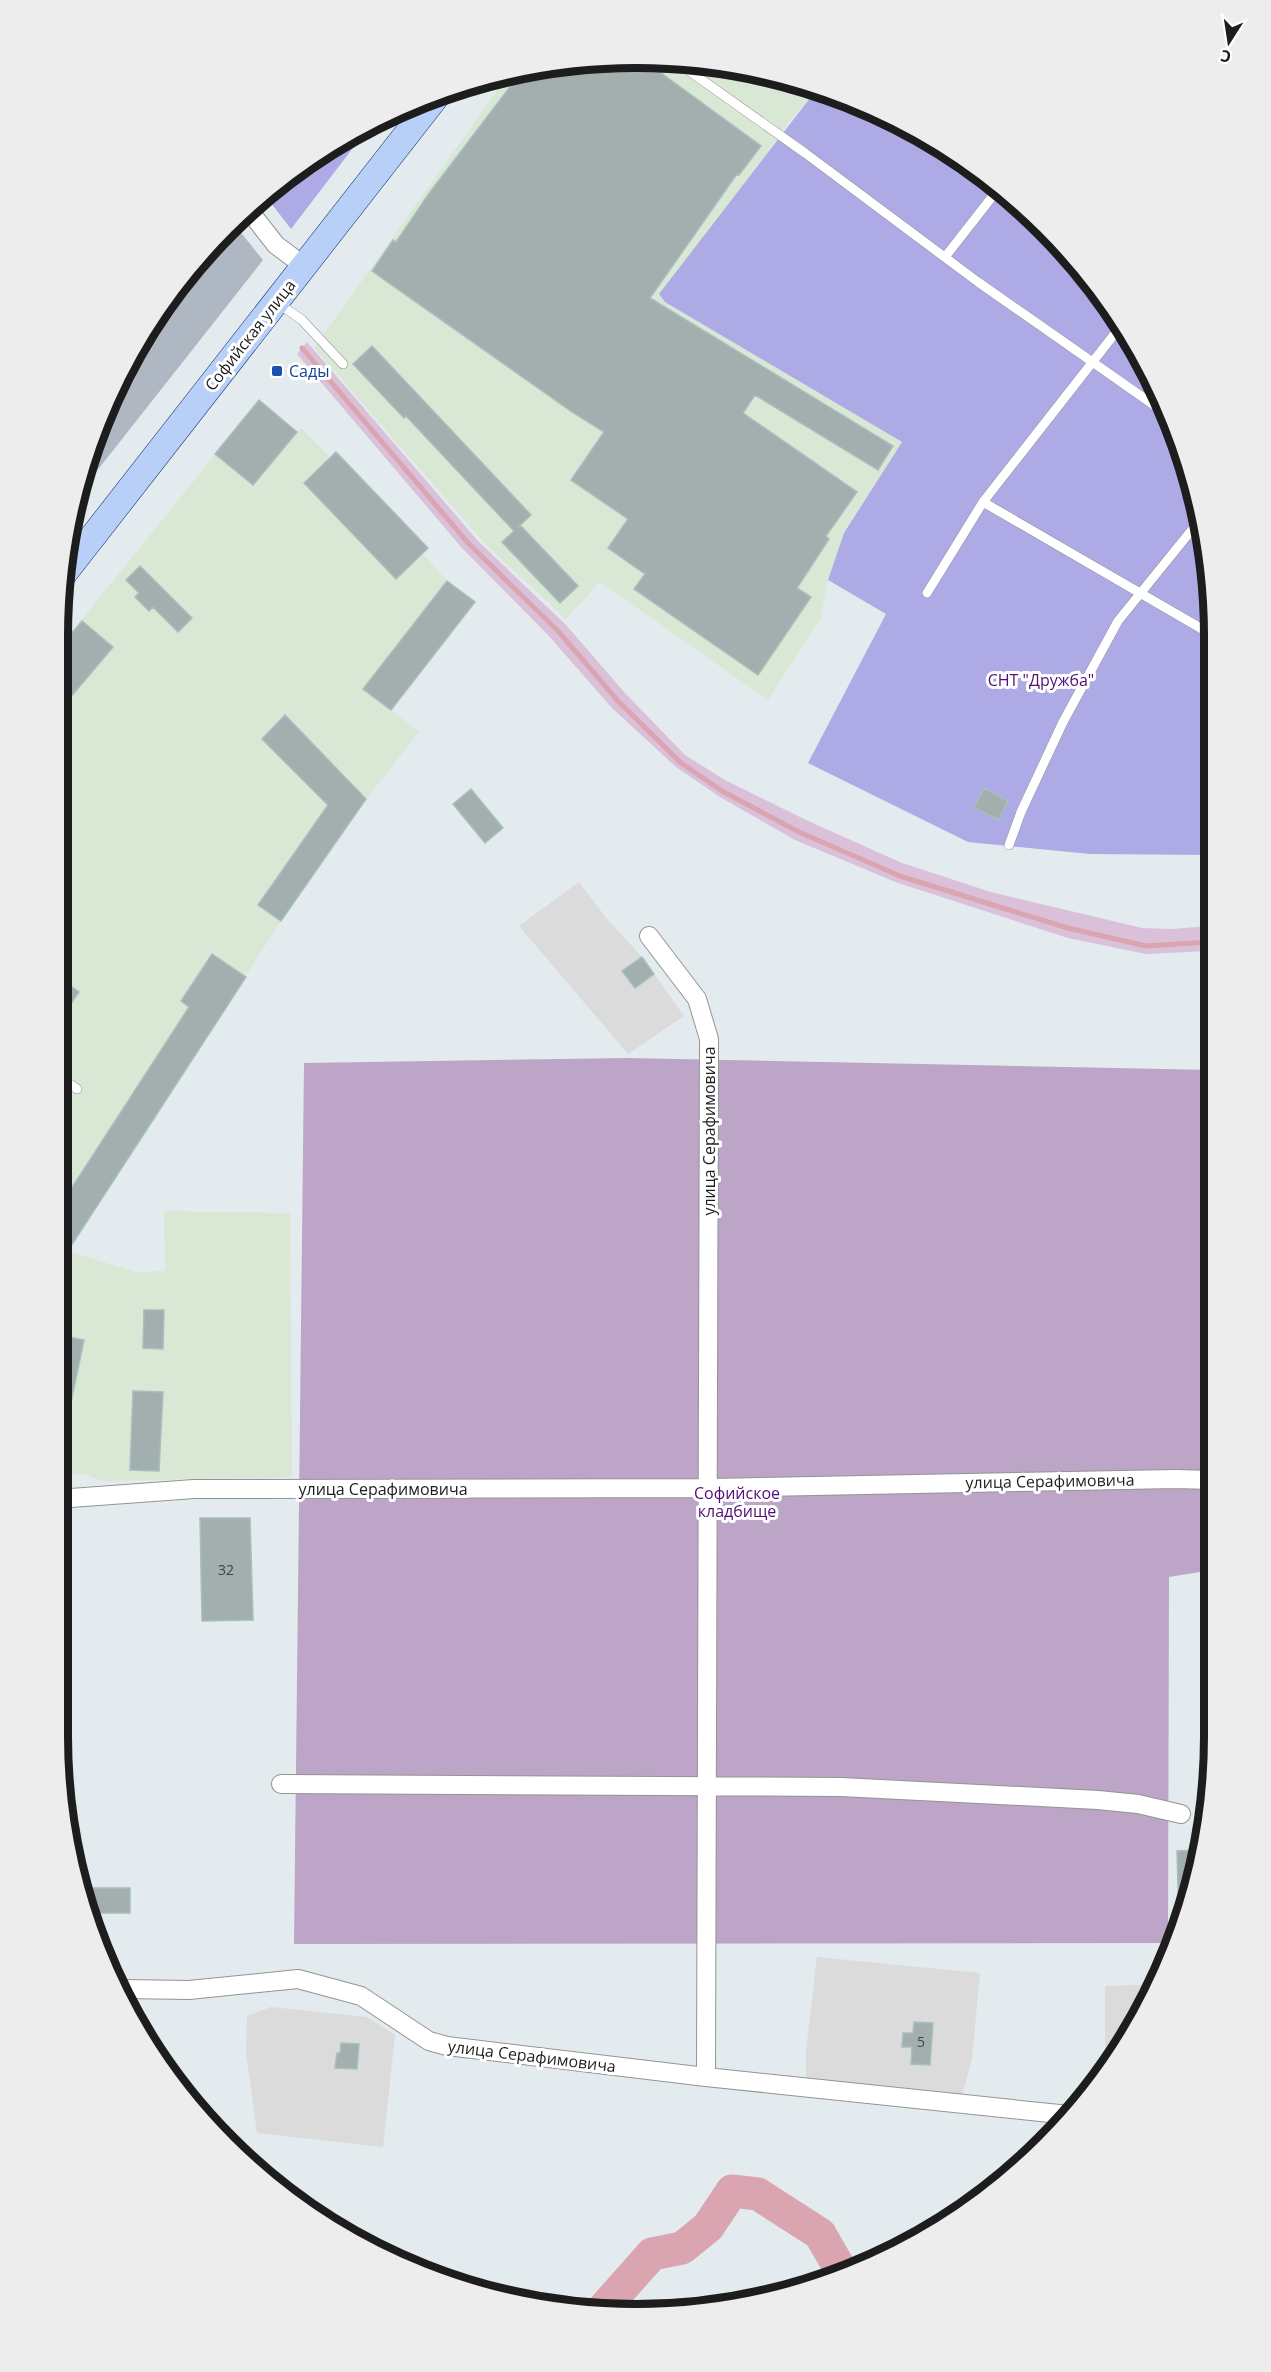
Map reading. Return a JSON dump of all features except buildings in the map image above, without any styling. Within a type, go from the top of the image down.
[{"type":"main road","name":"Софийская улица","points":[[72,563],[428,107]]},
{"type":"street","points":[[253,216],[276,244],[304,266]]},
{"type":"street","name":"улица Серафимовича","points":[[649,936],[697,999],[710,1039],[706,2077]]},
{"type":"street","name":"улица Серафимовича","points":[[68,1498],[195,1489],[709,1488],[1204,1480]]},
{"type":"street","points":[[281,1784],[841,1787],[1098,1800],[1138,1804],[1181,1814]]},
{"type":"street","name":"улица Серафимовича","points":[[127,1989],[189,1990],[298,1979],[361,1996],[429,2041],[447,2046],[706,2077],[1060,2114]]},
{"type":"lane","points":[[688,70],[945,257],[1154,405]]},
{"type":"lane","points":[[945,257],[994,195]]},
{"type":"lane","points":[[276,302],[302,320],[343,364]]},
{"type":"lane","points":[[927,593],[983,502],[1116,333]]},
{"type":"lane","points":[[983,502],[1204,630]]},
{"type":"lane","points":[[1009,845],[1021,812],[1063,722],[1118,621],[1193,528]]},
{"type":"lane","points":[[68,1083],[77,1089]]},
{"type":"shaded area","points":[[636,68],[710,72],[746,78],[811,96],[787,125],[665,302],[902,442],[844,533],[828,580],[821,617],[768,700],[600,582],[566,619],[488,547],[314,348],[502,84],[561,72],[598,69]]},
{"type":"shaded area","points":[[238,230],[263,260],[89,480],[111,418],[126,384],[163,320],[185,290],[208,261]]},
{"type":"shaded area","points":[[307,342],[478,541],[566,625],[625,693],[685,755],[725,780],[806,820],[902,863],[991,892],[1142,928],[1204,926],[1204,951],[1146,954],[1068,938],[898,883],[795,840],[720,797],[676,767],[612,708],[548,635],[462,548],[297,354]]},
{"type":"shaded area","points":[[259,400],[297,432],[301,428],[330,457],[336,452],[428,548],[423,554],[447,581],[475,602],[391,710],[419,732],[348,822],[68,1249],[68,637]]},
{"type":"shaded area","points":[[579,882],[607,919],[642,957],[684,1016],[628,1054],[519,926]]},
{"type":"shaded area","points":[[164,1211],[290,1213],[292,1477],[101,1481],[85,1474],[68,1475],[68,1251],[136,1272],[165,1271]]},
{"type":"shaded area","points":[[817,1957],[980,1973],[972,2059],[962,2095],[806,2078],[806,2051]]},
{"type":"shaded area","points":[[1147,1984],[1105,2056],[1105,1986]]},
{"type":"shaded area","points":[[271,2007],[367,2017],[395,2035],[383,2147],[257,2133],[246,2053],[247,2016]]},
{"type":"green space","name":"СНТ \"Дружба\"","points":[[812,96],[887,126],[920,144],[981,185],[1037,234],[1086,290],[1108,320],[1127,352],[1160,418],[1184,488],[1199,561],[1202,598],[1204,855],[1090,854],[968,842],[808,763],[886,614],[828,580],[844,533],[902,442],[665,302],[659,294]]},
{"type":"green space","points":[[359,140],[291,229],[270,201],[320,163]]},
{"type":"green space","name":"Софийское кладбище","points":[[627,1058],[1204,1070],[1204,1571],[1169,1577],[1168,1932],[1164,1943],[294,1944],[304,1063]]},
{"type":"waterway","points":[[302,348],[469,544],[558,631],[618,701],[681,763],[722,791],[799,832],[900,876],[1068,928],[1146,946],[1204,942]]},
{"type":"waterway","points":[[608,2303],[652,2254],[682,2248],[708,2227],[732,2191],[758,2194],[820,2234],[839,2266]]},
{"type":"place","name":"Сады","points":[[277,371]]}]
